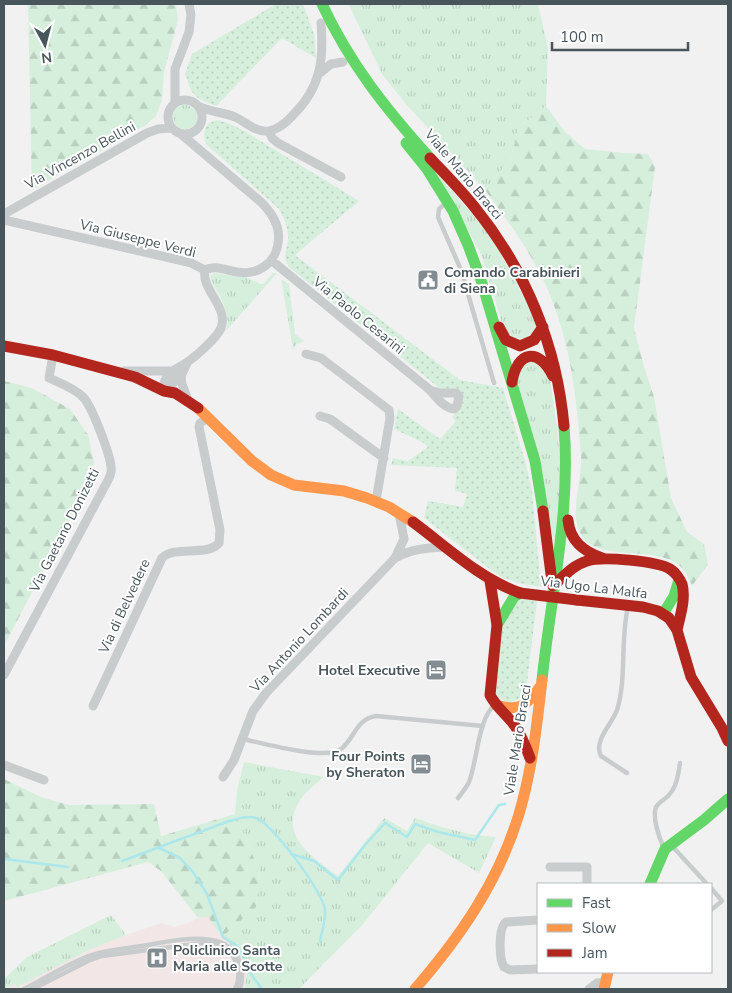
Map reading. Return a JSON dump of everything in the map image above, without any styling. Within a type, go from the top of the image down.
[{"type":"main road","name":"Viale Mario Bracci","points":[[313,4],[321,23],[344,62],[371,102],[425,165],[447,202],[468,245],[489,309],[490,340],[512,385],[539,478],[553,586]]},
{"type":"main road","name":"Viale Mario Bracci","points":[[322,4],[346,49],[366,80],[476,209],[493,232],[531,298],[543,328],[551,352],[563,415],[565,489],[562,534],[553,586],[531,761],[518,818],[495,875],[468,922],[415,989]]},
{"type":"main road","points":[[489,309],[504,337],[510,343],[526,345],[535,340],[543,328]]},
{"type":"main road","points":[[4,346],[53,355],[135,377],[188,400]]},
{"type":"main road","points":[[512,385],[514,369],[519,363],[528,357],[542,359],[553,377],[563,415]]},
{"type":"main road","points":[[164,391],[190,411],[208,418]]},
{"type":"main road","name":"Via Ugo La Malfa","points":[[188,400],[201,410],[261,468],[276,479],[298,485],[351,492],[376,500],[422,528],[490,581],[520,593],[628,605],[654,610],[663,614],[669,618],[677,630],[691,677],[726,729],[728,741]]},
{"type":"main road","name":"Via Ugo La Malfa","points":[[565,489],[568,504],[568,528],[571,536],[583,550],[603,558],[661,566],[671,570],[677,576],[682,583],[683,590],[677,630]]},
{"type":"main road","name":"Via Ugo La Malfa","points":[[553,586],[579,564],[603,558]]},
{"type":"main road","name":"Via Ugo La Malfa","points":[[663,614],[676,592],[677,576]]},
{"type":"main road","points":[[490,581],[497,625],[490,690],[491,699],[520,734],[526,744],[531,761]]},
{"type":"main road","points":[[497,625],[514,597],[520,593]]},
{"type":"main road","points":[[496,705],[511,709],[521,708],[529,703],[541,686]]},
{"type":"main road","points":[[650,883],[659,860],[668,847],[728,799]]},
{"type":"street","points":[[174,103],[176,87],[175,69],[190,27],[191,16],[188,4]]},
{"type":"street","points":[[176,87],[186,100],[198,106],[233,116],[259,131],[269,131],[285,123],[298,111],[311,93],[320,73],[323,45],[321,23]]},
{"type":"street","points":[[320,73],[331,64],[344,62]]},
{"type":"street","points":[[186,100],[174,103],[170,107],[167,118],[171,128],[181,134],[261,202],[271,213],[279,236],[277,248],[271,260]]},
{"type":"street","points":[[198,106],[202,114],[197,134],[204,154]]},
{"type":"street","points":[[181,134],[191,134],[200,125],[219,113]]},
{"type":"street","name":"Via Vincenzo Bellini","points":[[4,214],[147,133],[158,129],[171,128]]},
{"type":"street","points":[[269,131],[272,138],[278,143],[340,177]]},
{"type":"street","name":"Via Giuseppe Verdi","points":[[4,220],[180,260],[205,270],[212,268],[248,273],[262,268],[271,260]]},
{"type":"street","name":"Via Paolo Cesarini","points":[[271,260],[430,390]]},
{"type":"street","points":[[164,391],[164,381],[172,371],[187,362],[216,335],[222,326],[221,312],[205,280],[205,270]]},
{"type":"street","points":[[306,354],[321,358],[388,408],[390,416],[376,500]]},
{"type":"street","name":"Via Gaetano Donizetti","points":[[4,674],[103,491],[111,471],[106,448],[86,400],[77,392],[49,378],[53,355]]},
{"type":"street","points":[[164,391],[181,376],[187,362]]},
{"type":"street","points":[[117,372],[131,370],[172,371]]},
{"type":"street","points":[[181,376],[188,400]]},
{"type":"street","points":[[320,416],[330,419],[384,458]]},
{"type":"street","name":"Via di Belvedere","points":[[93,706],[162,558],[170,553],[212,548],[219,543],[220,530],[199,427],[200,423],[208,418]]},
{"type":"street","points":[[398,513],[404,539],[422,528]]},
{"type":"street","points":[[420,548],[422,528]]},
{"type":"street","name":"Via Antonio Lombardi","points":[[395,558],[404,539]]},
{"type":"street","name":"Via Antonio Lombardi","points":[[223,777],[234,760],[253,711],[266,693],[395,558],[405,552],[420,548],[447,547]]},
{"type":"street","points":[[4,764],[44,780]]},
{"type":"street","points":[[550,867],[587,867],[587,883]]},
{"type":"street","points":[[537,920],[506,922],[502,926],[501,937],[501,956],[504,967],[510,970],[537,969]]},
{"type":"street","points":[[589,989],[597,983],[606,981]]},
{"type":"lane","points":[[447,202],[438,209],[437,214],[490,340],[494,383]]},
{"type":"lane","points":[[466,286],[481,280]]},
{"type":"lane","points":[[627,773],[601,756],[599,750],[601,740],[614,719],[618,707],[628,605]]},
{"type":"lane","points":[[458,798],[465,790],[471,776],[483,726],[489,711],[496,705]]},
{"type":"lane","points":[[242,739],[306,752],[327,754],[342,749],[360,723],[376,716],[483,726]]},
{"type":"lane","points":[[680,763],[676,784],[668,796],[658,804],[656,820],[661,841],[706,883]]},
{"type":"lane","points":[[712,889],[722,900],[712,909]]},
{"type":"lane","points":[[24,989],[96,954],[180,940],[201,939],[220,942],[231,948],[236,954],[242,970],[240,989]]},
{"type":"lane","points":[[33,989],[88,961],[102,956],[178,945],[208,943],[222,946],[235,961],[239,976],[235,989]]},
{"type":"shaded area","name":"Policlinico Santa Maria alle Scotte","points":[[208,917],[222,937],[240,952],[247,973],[244,989],[4,989],[15,984],[17,987],[91,949],[126,935],[161,923],[175,927],[198,918]]},
{"type":"green space","points":[[176,4],[178,20],[164,72],[162,100],[156,116],[146,125],[32,190],[28,5]]},
{"type":"green space","points":[[276,4],[303,4],[314,34],[316,58],[282,38],[216,106],[196,96],[190,88],[185,74],[192,54]]},
{"type":"green space","points":[[538,4],[548,48],[546,106],[518,128],[511,159],[485,190],[405,103],[382,74],[349,5]]},
{"type":"green space","points":[[185,105],[194,108],[197,117],[194,126],[185,129],[176,126],[173,117],[176,108]]},
{"type":"green space","points":[[546,106],[565,132],[585,149],[648,154],[655,167],[634,328],[654,397],[671,498],[687,532],[704,544],[708,564],[692,586],[683,569],[672,561],[659,556],[599,548],[588,543],[580,533],[577,524],[576,505],[581,455],[575,397],[565,340],[553,303],[540,273],[514,231],[485,190],[511,159],[518,128]]},
{"type":"green space","points":[[217,120],[244,131],[359,201],[295,255],[460,380],[503,388],[532,490],[541,587],[503,578],[424,518],[428,501],[463,507],[467,494],[455,491],[457,468],[391,465],[393,458],[408,461],[428,447],[424,443],[394,429],[398,409],[440,439],[456,421],[452,417],[461,405],[461,391],[455,388],[442,390],[289,267],[285,257],[288,232],[279,209],[206,144],[205,129],[209,123]]},
{"type":"green space","points":[[436,172],[491,236],[537,322],[534,334],[517,342],[503,327],[482,256]]},
{"type":"green space","points":[[214,273],[248,278],[263,284],[273,273],[277,273],[226,331],[226,311],[210,277]]},
{"type":"green space","points":[[281,279],[289,284],[295,334],[304,341],[297,344],[293,349]]},
{"type":"green space","points":[[527,362],[540,363],[550,379],[558,433],[561,488],[556,550],[515,381]]},
{"type":"green space","points":[[4,381],[32,388],[70,409],[88,435],[94,463],[78,504],[4,646]]},
{"type":"green space","points":[[519,598],[537,601],[526,691],[520,698],[508,702],[503,701],[496,694],[503,622]]},
{"type":"green space","points":[[244,762],[324,777],[301,798],[294,814],[293,825],[296,836],[302,845],[319,862],[338,876],[384,818],[407,831],[415,818],[455,831],[496,837],[479,873],[428,843],[364,923],[299,989],[244,989],[246,981],[245,966],[239,954],[222,937],[256,907],[260,872],[235,814],[237,790]]},
{"type":"green space","points":[[4,779],[41,797],[69,805],[154,804],[161,836],[235,814],[260,872],[256,907],[222,937],[208,917],[198,918],[161,871],[148,862],[4,901]]},
{"type":"green space","points":[[111,915],[126,935],[91,949],[17,987],[15,984],[4,989],[4,979],[27,957]]},
{"type":"waterway","points":[[291,854],[314,861],[338,880],[385,823],[407,837],[415,824],[438,832],[475,840],[499,805],[505,804]]},
{"type":"waterway","points":[[122,861],[229,821],[246,817],[256,818],[263,822],[284,844],[316,889],[325,910],[320,941]]},
{"type":"waterway","points":[[159,848],[180,858],[193,872],[207,894],[223,937],[237,946],[244,957],[248,970],[262,989]]},
{"type":"waterway","points":[[4,859],[68,867]]},
{"type":"traffic: fast","points":[[322,4],[344,46],[370,85],[398,122],[430,158]]},
{"type":"traffic: fast","points":[[406,143],[427,169],[453,211],[468,245],[481,280],[535,461],[543,511]]},
{"type":"traffic: fast","points":[[542,680],[559,553],[565,490],[564,426]]},
{"type":"traffic: fast","points":[[663,614],[674,596],[678,583]]},
{"type":"traffic: fast","points":[[497,625],[514,597],[520,593]]},
{"type":"traffic: fast","points":[[650,883],[665,849],[704,820],[728,799]]},
{"type":"traffic: slow","points":[[198,408],[252,461],[271,475],[294,485],[344,491],[367,498],[389,507],[413,522]]},
{"type":"traffic: slow","points":[[415,989],[447,949],[476,907],[501,862],[511,839],[531,764],[542,680]]},
{"type":"traffic: slow","points":[[496,705],[511,708],[522,706],[531,699],[540,687]]},
{"type":"traffic: slow","points":[[604,989],[608,973]]},
{"type":"traffic: jam","points":[[430,158],[465,196],[494,233],[524,284],[536,311],[554,367],[564,426]]},
{"type":"traffic: jam","points":[[499,327],[506,340],[520,346],[534,340],[543,327]]},
{"type":"traffic: jam","points":[[4,346],[53,355],[135,377],[164,391],[175,393],[198,408]]},
{"type":"traffic: jam","points":[[512,382],[519,364],[523,359],[529,357],[541,360],[553,376]]},
{"type":"traffic: jam","points":[[543,511],[551,574]]},
{"type":"traffic: jam","points":[[568,520],[571,534],[579,544],[589,552],[602,558]]},
{"type":"traffic: jam","points":[[413,522],[477,571],[520,593]]},
{"type":"traffic: jam","points":[[553,586],[577,565],[587,561],[604,559],[629,560],[663,566],[674,572],[682,584],[683,601],[677,630]]},
{"type":"traffic: jam","points":[[490,581],[497,625],[490,695],[512,722],[524,742],[530,758]]},
{"type":"traffic: jam","points":[[520,593],[577,600]]},
{"type":"traffic: jam","points":[[577,600],[643,607],[658,611],[669,618],[677,630],[691,677],[728,741]]},
{"type":"place","name":"Comando Carabinieri di Siena","points":[[428,280]]},
{"type":"place","name":"Hotel Executive","points":[[436,670]]},
{"type":"place","name":"Four Points by Sheraton","points":[[421,764]]},
{"type":"place","name":"Policlinico Santa Maria alle Scotte","points":[[157,958]]}]
